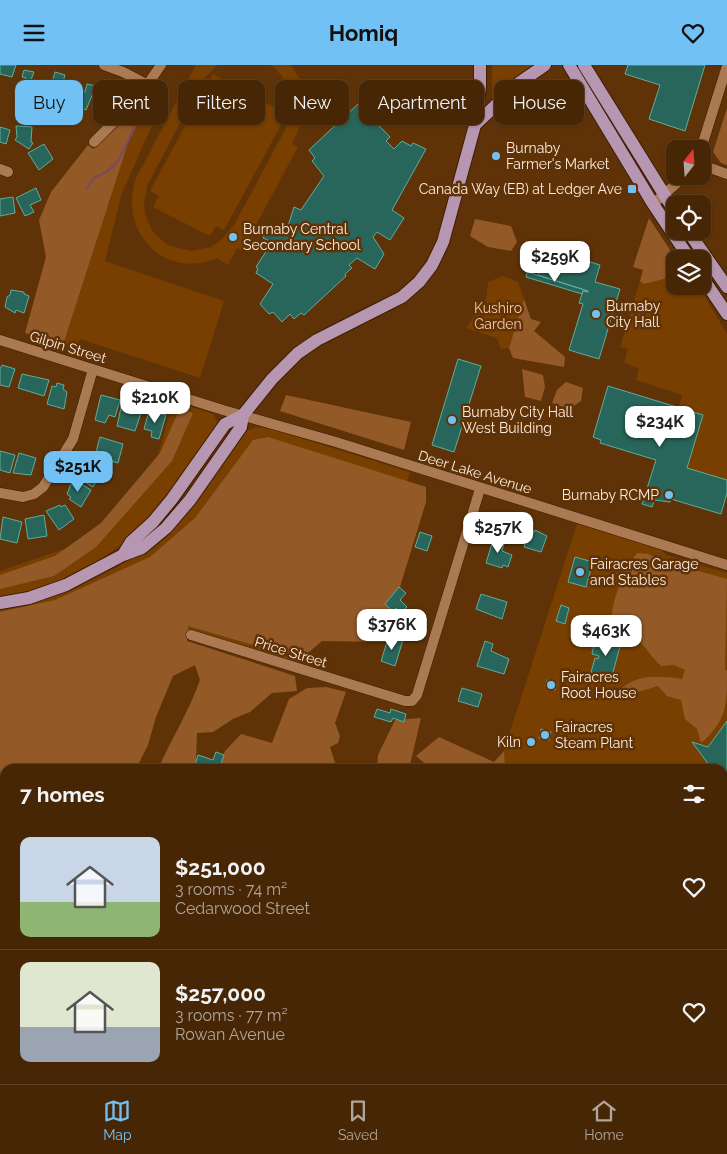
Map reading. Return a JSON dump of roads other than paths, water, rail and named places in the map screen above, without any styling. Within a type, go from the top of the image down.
[{"type":"main road","points":[[480,65],[480,80]]},
{"type":"main road","points":[[484,116],[519,83],[546,65]]},
{"type":"main road","points":[[569,65],[653,204],[684,250]]},
{"type":"main road","points":[[584,65],[666,199]]},
{"type":"main road","points":[[0,603],[29,598],[66,585],[123,555],[131,542],[153,522],[172,499],[225,424],[243,415],[272,379],[298,353],[351,322],[402,297],[419,282],[432,265],[443,242],[475,125]]},
{"type":"main road","points":[[694,240],[727,287]]},
{"type":"main road","points":[[711,290],[727,314]]},
{"type":"street","points":[[104,65],[138,80]]},
{"type":"street","points":[[151,80],[161,65]]},
{"type":"street","points":[[704,140],[727,66]]},
{"type":"street","points":[[94,142],[112,125]]},
{"type":"street","points":[[711,168],[727,174]]},
{"type":"street","points":[[653,204],[676,185]]},
{"type":"street","name":"Gilpin Street","points":[[0,340],[243,415]]},
{"type":"street","points":[[0,493],[23,497],[34,494],[43,487],[73,439],[93,369]]},
{"type":"street","name":"Deer Lake Avenue","points":[[243,415],[327,439],[480,489],[727,565]]},
{"type":"street","name":"Price Street","points":[[191,635],[405,701],[412,701],[416,695],[480,489]]},
{"type":"waterway","points":[[87,188],[94,178],[108,171],[118,161],[136,125]]},
{"type":"place","name":"Burnaby Farmer's Market","points":[[496,156]]},
{"type":"place","name":"Canada Way (EB) at Ledger Ave","points":[[632,189]]},
{"type":"place","name":"Burnaby Central Secondary School","points":[[233,237]]},
{"type":"place","name":"Burnaby City Hall","points":[[596,314]]},
{"type":"place","name":"Burnaby City Hall West Building","points":[[452,420]]},
{"type":"place","name":"Burnaby RCMP","points":[[669,495]]},
{"type":"place","name":"Fairacres Garage and Stables","points":[[580,572]]},
{"type":"place","name":"Fairacres Root House","points":[[551,685]]},
{"type":"place","name":"Fairacres Steam Plant","points":[[545,735]]},
{"type":"place","name":"Kiln","points":[[531,742]]},
{"type":"park label","name":"Kushiro Garden","points":[[498,316]]}]
